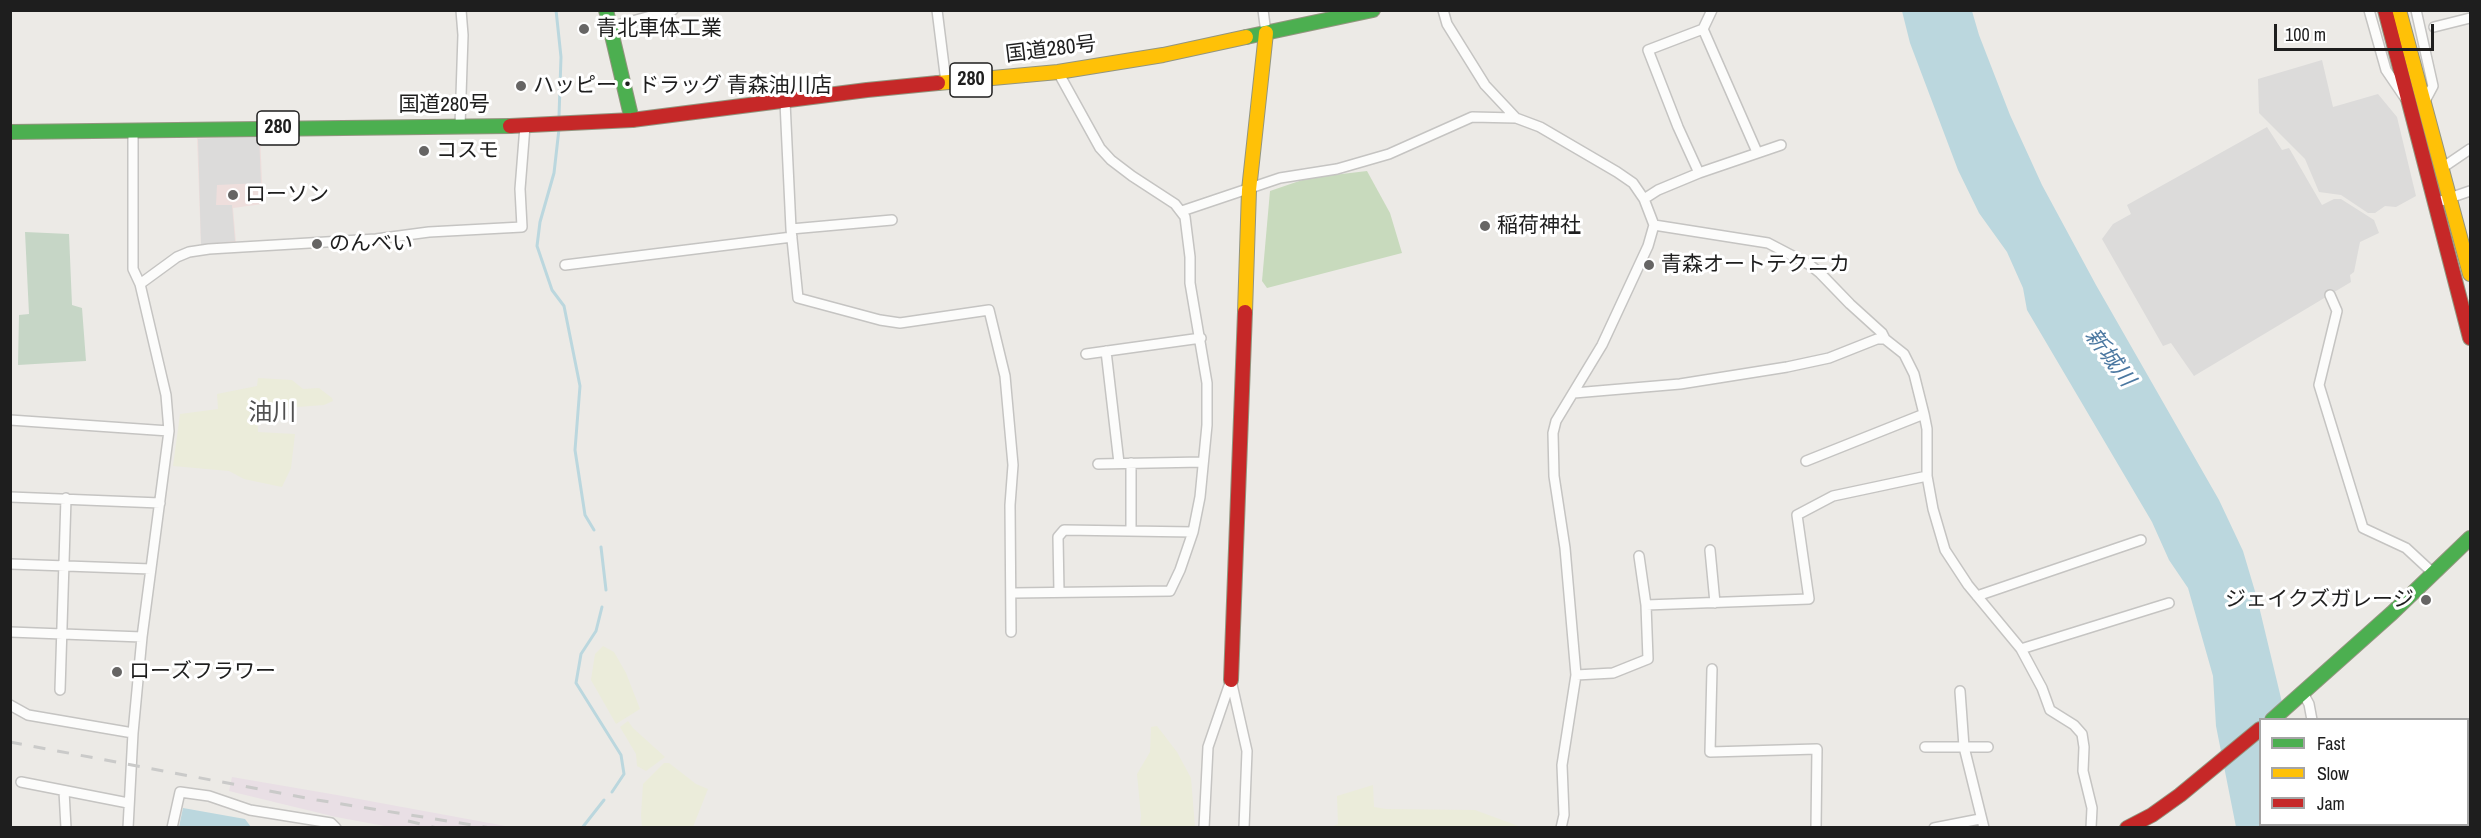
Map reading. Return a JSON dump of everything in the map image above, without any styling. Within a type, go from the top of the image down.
[{"type":"main road","points":[[606,10],[632,120]]},
{"type":"main road","name":"国道280号","points":[[10,132],[525,126],[632,120],[867,90],[1059,72],[1162,55],[1373,10]]},
{"type":"main road","points":[[2385,10],[2470,338]]},
{"type":"main road","points":[[2399,10],[2469,265]]},
{"type":"main road","points":[[1231,680],[1250,190],[1266,33]]},
{"type":"main road","points":[[2274,718],[2470,538]]},
{"type":"main road","points":[[2127,828],[2152,815],[2259,730]]},
{"type":"street","points":[[460,126],[463,35],[461,10]]},
{"type":"street","points":[[610,27],[673,10]]},
{"type":"street","points":[[937,10],[946,82]]},
{"type":"street","points":[[1263,10],[1266,33]]},
{"type":"street","points":[[1443,10],[1447,24],[1485,85],[1516,118]]},
{"type":"street","points":[[1699,173],[1678,128],[1648,50],[1702,30],[1712,10]]},
{"type":"street","points":[[2369,10],[2386,70],[2408,103]]},
{"type":"street","points":[[2416,10],[2433,86],[2424,105]]},
{"type":"street","points":[[2434,27],[2470,18]]},
{"type":"street","points":[[1702,30],[1757,152]]},
{"type":"street","points":[[1012,593],[1170,591],[1193,532],[1200,497],[1208,383],[1190,283],[1190,256],[1185,217],[1182,211],[1160,193],[1132,177],[1100,148],[1059,72]]},
{"type":"street","points":[[784,102],[798,298],[880,320],[900,323],[988,310],[1005,376],[1012,456],[1011,632]]},
{"type":"street","points":[[1182,211],[1280,178],[1337,169],[1389,154],[1472,117],[1516,118],[1540,127],[1633,183],[1644,199],[1654,225],[1648,246],[1624,301],[1574,393],[1556,421],[1553,433],[1554,476],[1566,559],[1575,675],[1562,765],[1564,815],[1561,828]]},
{"type":"street","points":[[140,284],[183,254],[209,249],[522,227],[520,189],[525,126]]},
{"type":"street","points":[[128,828],[133,733],[142,637],[169,431],[166,395],[140,284],[133,269],[133,131]]},
{"type":"street","points":[[1644,199],[1658,190],[1699,173],[1781,145]]},
{"type":"street","points":[[2442,168],[2470,149]]},
{"type":"street","points":[[2435,203],[2470,191]]},
{"type":"street","points":[[565,265],[892,220]]},
{"type":"street","points":[[1654,225],[1768,243],[1810,265],[1882,333],[1885,339],[1896,346],[1909,363],[1927,429],[1927,476],[1933,509],[1945,550],[1977,596],[2021,649],[2042,687],[2050,710],[2074,725],[2082,734],[2083,771],[2092,808],[2091,828]]},
{"type":"street","points":[[2330,295],[2337,311],[2319,385],[2363,528],[2406,548],[2433,573]]},
{"type":"street","points":[[1086,354],[1201,338]]},
{"type":"street","points":[[1574,393],[1680,384],[1787,367],[1829,358],[1877,339],[1885,339]]},
{"type":"street","points":[[1106,351],[1119,463]]},
{"type":"street","points":[[1806,461],[1924,414]]},
{"type":"street","points":[[10,420],[169,431]]},
{"type":"street","points":[[1098,464],[1203,462]]},
{"type":"street","points":[[1131,463],[1131,530]]},
{"type":"street","points":[[1646,605],[1809,598],[1797,515],[1833,496],[1927,476]]},
{"type":"street","points":[[10,497],[160,503]]},
{"type":"street","points":[[60,690],[66,498]]},
{"type":"street","points":[[1059,592],[1058,537],[1064,530],[1193,532]]},
{"type":"street","points":[[1977,596],[2141,540]]},
{"type":"street","points":[[1710,549],[1715,603]]},
{"type":"street","points":[[1575,675],[1613,673],[1648,659],[1646,605],[1639,556]]},
{"type":"street","points":[[10,564],[151,569]]},
{"type":"street","points":[[2021,649],[2169,603]]},
{"type":"street","points":[[10,633],[142,637]]},
{"type":"street","points":[[1712,669],[1710,752],[1817,749],[1816,828]]},
{"type":"street","points":[[1204,828],[1208,747],[1231,680]]},
{"type":"street","points":[[1231,680],[1247,751],[1244,828]]},
{"type":"street","points":[[1934,828],[1982,823],[1964,747],[1960,691]]},
{"type":"street","points":[[2299,697],[2309,704],[2312,718]]},
{"type":"street","points":[[10,705],[28,715],[133,733]]},
{"type":"street","points":[[1925,747],[1988,747]]},
{"type":"street","points":[[21,782],[128,803]]},
{"type":"street","points":[[64,791],[66,828]]},
{"type":"street","points":[[172,828],[180,792],[209,796],[250,810],[331,823],[336,828]]},
{"type":"shaded area","points":[[2322,60],[2333,107],[2378,94],[2397,117],[2416,196],[2396,207],[2385,206],[2375,213],[2368,213],[2341,195],[2319,192],[2305,159],[2259,113],[2258,79]]},
{"type":"shaded area","points":[[2267,127],[2282,150],[2289,148],[2322,205],[2334,199],[2341,199],[2374,220],[2379,233],[2360,242],[2354,272],[2350,275],[2351,282],[2194,376],[2171,343],[2163,346],[2102,239],[2113,224],[2131,214],[2127,205]]},
{"type":"shaded area","points":[[260,134],[263,204],[233,208],[236,242],[201,246],[197,138]]},
{"type":"shaded area","points":[[259,135],[261,183],[217,185],[216,205],[232,205],[235,241],[201,245],[198,139]]},
{"type":"shaded area","points":[[232,777],[511,827],[390,827],[336,817],[229,791]]},
{"type":"green space","points":[[1367,171],[1390,213],[1402,253],[1267,288],[1262,281],[1270,191],[1308,178]]},
{"type":"green space","points":[[25,232],[69,234],[72,305],[82,308],[86,361],[18,365],[19,315],[29,314]]},
{"type":"green space","points":[[258,378],[292,380],[303,389],[319,388],[333,401],[324,405],[257,410],[258,432],[295,434],[291,468],[282,487],[244,479],[229,471],[173,466],[180,414],[218,409],[217,394],[257,386]]},
{"type":"green space","points":[[603,646],[614,652],[626,673],[640,709],[616,724],[591,680],[595,654]]},
{"type":"green space","points":[[628,721],[665,757],[646,771],[637,766],[636,754],[620,727]]},
{"type":"green space","points":[[1157,726],[1177,752],[1191,778],[1195,827],[1140,827],[1137,774],[1150,752],[1151,727]]},
{"type":"green space","points":[[664,763],[669,763],[696,784],[708,789],[693,827],[642,827],[643,784]]},
{"type":"green space","points":[[1373,785],[1374,807],[1475,810],[1521,827],[1331,827],[1338,824],[1337,796]]},
{"type":"water","name":"新城川","points":[[1902,11],[1972,11],[2010,115],[2042,185],[2096,285],[2219,500],[2243,551],[2257,598],[2286,718],[2259,718],[2259,826],[2298,827],[2236,827],[2216,726],[2213,676],[2188,588],[2169,560],[2152,522],[2027,310],[2023,288],[2007,252],[1979,213],[1958,170],[1910,43]]},
{"type":"water","points":[[183,808],[245,819],[251,827],[179,827]]},
{"type":"waterway","points":[[556,10],[561,57],[559,116]]},
{"type":"waterway","points":[[559,129],[554,173],[540,222],[537,246],[552,290],[564,306],[580,386],[575,450],[585,515],[594,530]]},
{"type":"waterway","points":[[601,547],[606,590]]},
{"type":"waterway","points":[[602,607],[596,631],[581,654],[576,683],[621,755],[624,774],[612,792]]},
{"type":"waterway","points":[[582,828],[604,800]]},
{"type":"railway","points":[[10,742],[317,800],[491,828]]},
{"type":"railway","points":[[408,821],[437,828]]},
{"type":"traffic: fast","points":[[606,10],[632,120]]},
{"type":"traffic: fast","points":[[1246,37],[1373,10]]},
{"type":"traffic: fast","points":[[10,132],[510,126]]},
{"type":"traffic: fast","points":[[2274,718],[2392,613],[2470,538]]},
{"type":"traffic: slow","points":[[2399,10],[2470,274]]},
{"type":"traffic: slow","points":[[1245,312],[1249,190],[1266,33]]},
{"type":"traffic: slow","points":[[938,83],[1058,72],[1163,55],[1246,37]]},
{"type":"traffic: jam","points":[[2385,10],[2470,338]]},
{"type":"traffic: jam","points":[[510,126],[632,120],[938,83]]},
{"type":"traffic: jam","points":[[1231,680],[1245,312]]},
{"type":"traffic: jam","points":[[2127,828],[2152,815],[2180,795],[2259,730]]},
{"type":"place","name":"青北車体工業","points":[[584,29]]},
{"type":"place","name":"ハッピー・ドラッグ 青森油川店","points":[[521,86]]},
{"type":"place","name":"コスモ","points":[[424,151]]},
{"type":"place","name":"ローソン","points":[[233,195]]},
{"type":"place","name":"稲荷神社","points":[[1485,226]]},
{"type":"place","name":"のんべい","points":[[317,244]]},
{"type":"place","name":"青森オートテクニカ","points":[[1649,265]]},
{"type":"place","name":"ジェイクズガレージ","points":[[2426,600]]},
{"type":"place","name":"ローズフラワー","points":[[117,672]]},
{"type":"district","name":"油川","points":[[272,414]]}]
